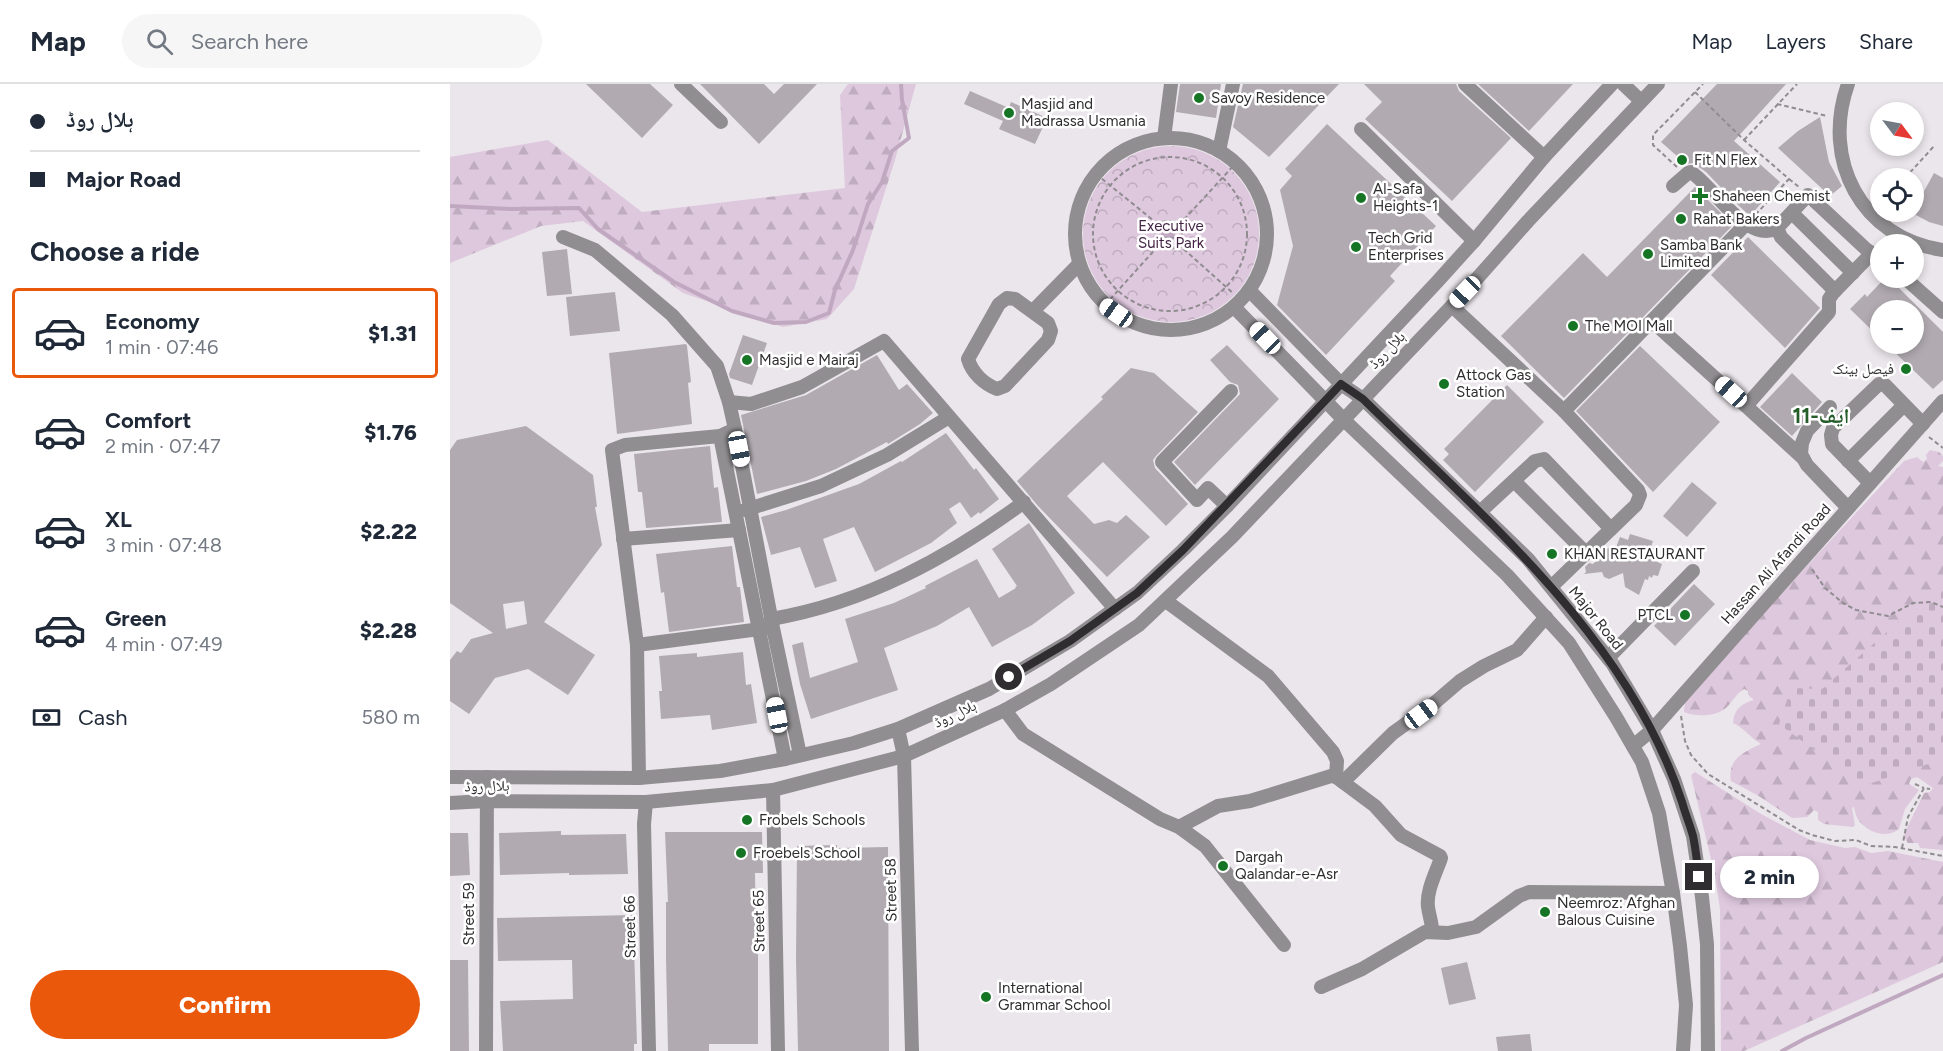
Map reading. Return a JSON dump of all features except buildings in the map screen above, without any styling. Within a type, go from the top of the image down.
[{"type":"street","points":[[681,84],[721,122]]},
{"type":"street","points":[[1164,138],[1171,84]]},
{"type":"street","points":[[1219,151],[1233,84]]},
{"type":"street","points":[[1465,84],[1544,157]]},
{"type":"street","name":"ہلال روڈ","points":[[450,777],[639,778],[720,771],[785,759],[854,743],[898,729],[988,689],[1070,641],[1137,593],[1227,506],[1474,241],[1544,157],[1612,84]]},
{"type":"street","points":[[1623,84],[1641,101]]},
{"type":"street","name":"ہلال روڈ","points":[[450,803],[486,801],[646,802],[773,790],[904,756],[1005,710],[1051,684],[1139,625],[1232,537],[1452,306],[1528,221],[1658,84]]},
{"type":"street","points":[[1848,84],[1842,99],[1839,119],[1840,154],[1845,171],[1861,201],[1887,228],[1922,246],[1943,250]]},
{"type":"street","points":[[1361,129],[1474,241]]},
{"type":"street","points":[[1164,138],[1193,140],[1219,151],[1236,163],[1254,185],[1264,210],[1267,238],[1262,266],[1242,299],[1210,322],[1183,330],[1155,330],[1128,321],[1105,305],[1089,286],[1079,264],[1075,241],[1076,217],[1084,194],[1096,174],[1116,156],[1131,148],[1164,138]]},
{"type":"street","points":[[1673,186],[1688,172],[1693,173],[1746,224],[1763,232],[1778,228],[1808,195],[1870,251]]},
{"type":"street","points":[[1792,213],[1853,273]]},
{"type":"street","points":[[1564,411],[1746,224]]},
{"type":"street","points":[[1778,228],[1781,237],[1835,291]]},
{"type":"street","points":[[563,237],[595,250],[672,315],[717,366],[729,402],[751,509],[785,759]]},
{"type":"street","points":[[1746,406],[1829,312],[1829,299],[1835,291],[1870,260]]},
{"type":"street","points":[[1033,311],[1079,264]]},
{"type":"street","points":[[1916,288],[1943,312]]},
{"type":"street","points":[[1007,298],[1015,299],[1033,311],[1048,323],[1051,331],[1048,340],[1005,386],[997,389],[987,385],[971,368],[968,359],[999,304],[1007,298]]},
{"type":"street","points":[[1242,299],[1344,420],[1507,574],[1569,643],[1633,746],[1642,762],[1659,813],[1673,893],[1686,1005],[1683,1051]]},
{"type":"street","name":"Major Road","points":[[1242,299],[1341,384],[1363,399],[1528,559],[1608,658],[1652,730],[1674,779],[1693,836],[1707,944],[1708,1051]]},
{"type":"street","points":[[1452,306],[1564,411],[1638,490],[1640,495],[1636,505],[1551,587]]},
{"type":"street","points":[[1652,321],[1803,458],[1848,508]]},
{"type":"street","points":[[729,402],[751,404],[802,387],[884,341],[1115,609]]},
{"type":"street","points":[[1870,483],[1832,444],[1833,428],[1879,384],[1885,385],[1920,427]]},
{"type":"street","points":[[1227,506],[1208,488],[1197,500],[1162,462],[1231,391]]},
{"type":"street","name":"Hassan Ali Afandi Road","points":[[1633,746],[1652,730],[1943,401]]},
{"type":"street","points":[[1848,460],[1904,405]]},
{"type":"street","points":[[1803,458],[1801,446],[1808,431],[1830,407]]},
{"type":"street","points":[[736,513],[830,482],[886,455],[949,417]]},
{"type":"street","points":[[639,778],[637,645],[612,450],[625,445],[720,436],[735,429]]},
{"type":"street","points":[[720,436],[739,530],[768,625],[800,755]]},
{"type":"street","points":[[1480,512],[1535,461],[1544,459],[1611,529]]},
{"type":"street","points":[[1514,481],[1586,553]]},
{"type":"street","points":[[637,645],[768,625],[851,598],[888,584],[959,547],[1024,502]]},
{"type":"street","points":[[623,540],[739,530]]},
{"type":"street","points":[[1608,658],[1693,571]]},
{"type":"street","points":[[1166,601],[1258,667],[1276,683],[1333,752],[1337,761],[1339,780]]},
{"type":"street","points":[[1339,780],[1393,733],[1460,681],[1517,650],[1546,617]]},
{"type":"street","points":[[1005,710],[1023,734],[1160,819],[1179,827],[1205,846],[1284,945]]},
{"type":"street","name":"Street 58","points":[[898,729],[904,756],[912,1051]]},
{"type":"street","name":"Street 59","points":[[486,1051],[487,777]]},
{"type":"street","points":[[1179,827],[1218,806],[1250,801],[1331,777],[1339,780],[1375,806],[1396,832],[1440,856],[1429,892],[1428,905],[1432,931]]},
{"type":"street","name":"Street 65","points":[[773,790],[778,1051]]},
{"type":"street","name":"Street 66","points":[[646,802],[644,824],[649,1051]]},
{"type":"street","points":[[1322,987],[1362,969],[1418,935],[1432,931],[1448,933],[1476,927],[1520,896],[1530,892],[1673,893]]},
{"type":"street","points":[[1686,1005],[1708,1003]]},
{"type":"path","points":[[1679,169],[1653,145],[1653,135],[1703,84]]},
{"type":"path","points":[[1744,140],[1797,84]]},
{"type":"path","points":[[1695,92],[1744,140],[1790,179],[1746,224]]},
{"type":"path","points":[[1778,104],[1839,119]]},
{"type":"path","points":[[1914,168],[1935,145]]},
{"type":"path","points":[[1165,156],[1186,158],[1206,165],[1223,177],[1238,196],[1247,219],[1248,244],[1241,267],[1227,288],[1208,303],[1185,311],[1160,312],[1137,305],[1117,291],[1102,273],[1094,251],[1092,228],[1098,205],[1110,185],[1135,165],[1165,156]]},
{"type":"path","points":[[1178,225],[1236,163]]},
{"type":"path","points":[[1096,174],[1159,225]]},
{"type":"path","points":[[1168,221],[1178,225],[1182,235],[1178,244],[1169,249],[1158,245],[1154,235],[1159,225],[1168,221]]},
{"type":"path","points":[[1178,244],[1242,299]]},
{"type":"path","points":[[1105,305],[1158,245]]},
{"type":"path","points":[[1920,427],[1943,448]]},
{"type":"path","points":[[1805,556],[1816,578],[1825,588],[1843,603],[1857,610],[1888,616],[1913,603],[1931,602],[1943,607]]},
{"type":"path","points":[[1680,698],[1681,718],[1688,748],[1695,761],[1711,776],[1799,830],[1812,836],[1835,841],[1856,840],[1871,846],[1902,848],[1943,856]]},
{"type":"path","points":[[1915,784],[1930,789]]},
{"type":"path","points":[[1902,848],[1908,817],[1924,788]]},
{"type":"green space","points":[[848,84],[916,84],[895,160],[854,289],[827,319],[783,327],[683,293],[583,221],[541,226],[450,263],[450,157],[548,140],[642,212],[845,188],[840,95]]},
{"type":"green space","name":"Executive Suits Park","points":[[1171,146],[1188,147],[1205,152],[1234,171],[1253,200],[1258,217],[1258,251],[1253,268],[1234,297],[1205,316],[1188,321],[1171,322],[1154,321],[1137,316],[1108,297],[1089,268],[1084,251],[1083,234],[1084,217],[1089,200],[1108,171],[1137,152],[1154,147]]},
{"type":"green space","points":[[1930,450],[1939,452],[1943,456],[1943,461],[1938,466],[1943,467],[1943,850],[1920,848],[1918,843],[1908,843],[1903,836],[1924,793],[1930,792],[1933,788],[1917,777],[1911,779],[1909,784],[1919,790],[1905,809],[1899,829],[1889,834],[1868,829],[1858,819],[1854,807],[1852,808],[1855,825],[1853,827],[1824,824],[1818,820],[1818,812],[1814,810],[1807,817],[1792,818],[1731,781],[1730,773],[1738,757],[1761,744],[1733,723],[1739,707],[1754,700],[1749,696],[1748,691],[1744,689],[1741,691],[1727,707],[1718,713],[1694,715],[1684,712],[1687,699],[1695,687],[1904,461],[1917,457],[1923,462],[1927,459],[1926,455]]},
{"type":"green space","points":[[1943,587],[1943,759],[1863,786],[1779,724],[1791,688],[1822,689],[1903,618]]},
{"type":"green space","points":[[1695,772],[1761,814],[1810,840],[1845,848],[1855,847],[1871,853],[1888,851],[1943,862],[1943,962],[1744,1051],[1721,1051],[1720,909],[1715,876],[1691,775]]},
{"type":"shaded area","points":[[1165,228],[1171,228],[1175,235],[1171,242],[1165,242],[1161,238],[1161,232]]},
{"type":"waterway","points":[[450,206],[511,209],[579,208],[598,229],[674,282],[732,311],[774,323],[806,322],[829,313],[835,290],[853,250],[868,204],[882,182],[892,151],[909,138],[901,84]]},
{"type":"waterway","points":[[1782,1051],[1943,975]]},
{"type":"place","name":"Savoy Residence","points":[[1199,98]]},
{"type":"place","name":"Masjid and Madrassa Usmania","points":[[1009,113]]},
{"type":"place","name":"Fit N Flex","points":[[1682,160]]},
{"type":"place","name":"Shaheen Chemist","points":[[1700,196]]},
{"type":"place","name":"Al-Safa Heights-1","points":[[1361,198]]},
{"type":"place","name":"Rahat Bakers","points":[[1681,219]]},
{"type":"place","name":"Tech Grid Enterprises","points":[[1356,247]]},
{"type":"place","name":"Samba Bank Limited","points":[[1648,254]]},
{"type":"place","name":"The MOI Mall","points":[[1573,326]]},
{"type":"place","name":"Masjid e Mairaj","points":[[747,360]]},
{"type":"place","name":"فیصل بینک","points":[[1906,369]]},
{"type":"place","name":"Attock Gas Station","points":[[1444,384]]},
{"type":"place","name":"KHAN RESTAURANT","points":[[1552,554]]},
{"type":"place","name":"PTCL","points":[[1685,615]]},
{"type":"place","name":"Frobels Schools","points":[[747,820]]},
{"type":"place","name":"Froebels School","points":[[741,853]]},
{"type":"place","name":"Dargah Qalandar-e-Asr","points":[[1223,866]]},
{"type":"place","name":"Neemroz: Afghan Balous Cuisine","points":[[1545,912]]},
{"type":"place","name":"International Grammar School","points":[[986,997]]},
{"type":"district","name":"ایف-11","points":[[1821,415]]},
{"type":"route","points":[[1009,677],[1070,641],[1137,593],[1227,506],[1341,384],[1363,399],[1528,559],[1612,663],[1652,730],[1674,779],[1693,836],[1699,877]]}]
